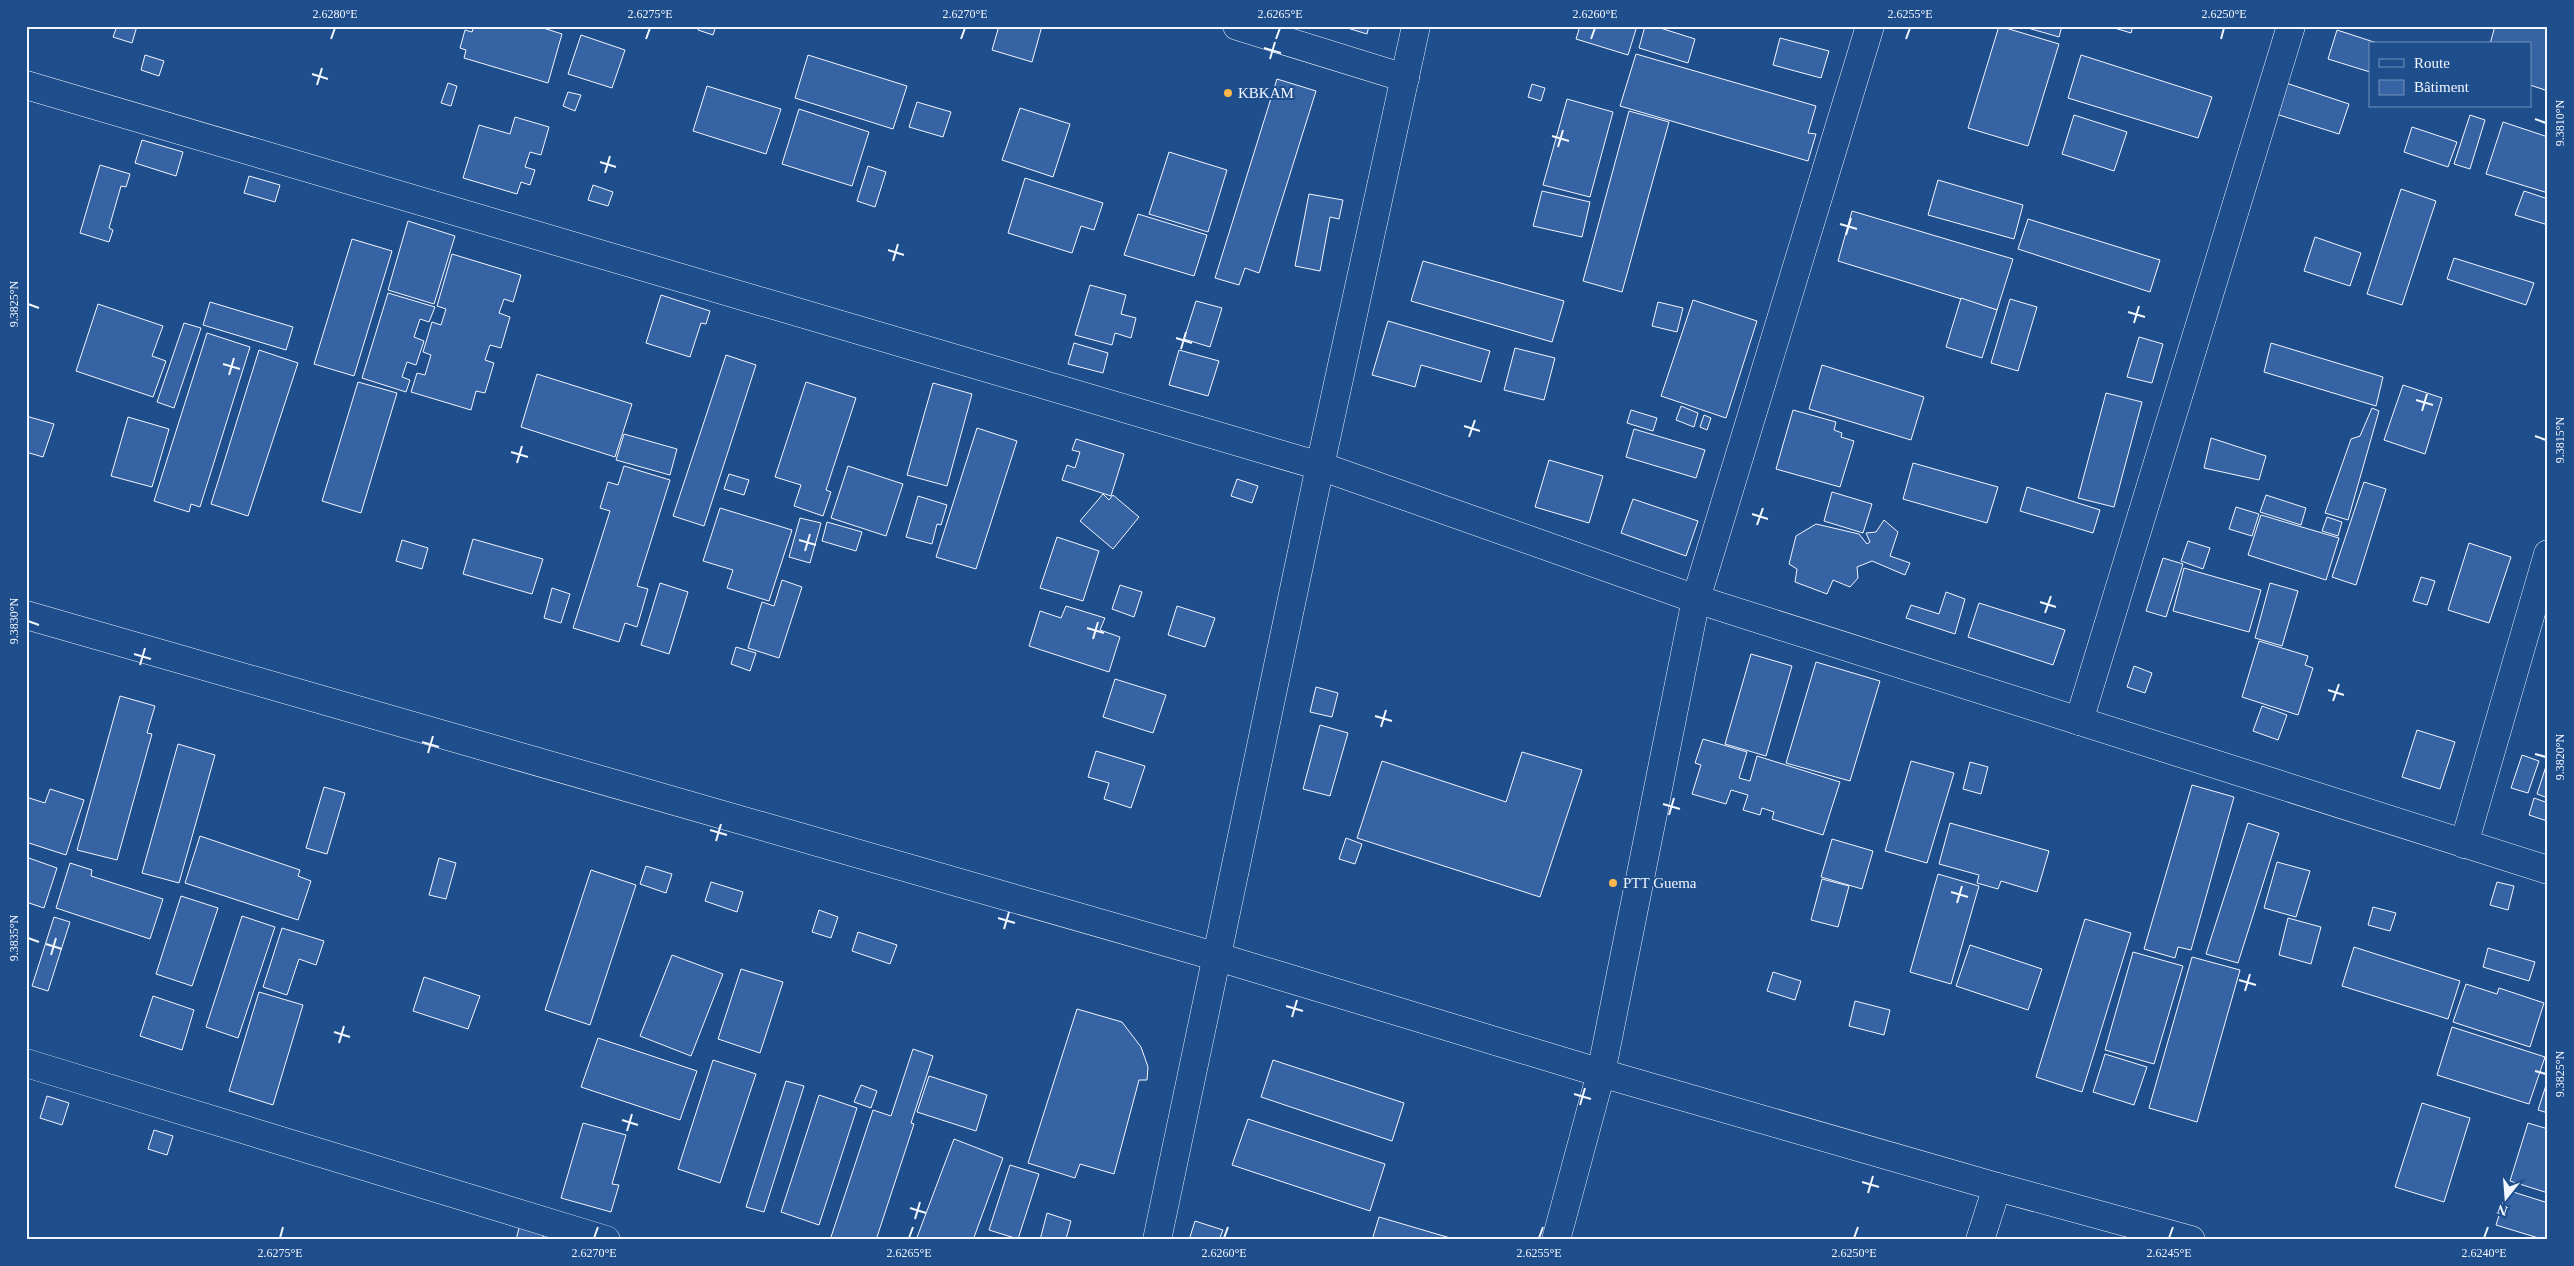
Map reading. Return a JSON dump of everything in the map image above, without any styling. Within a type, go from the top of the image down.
[{"type":"street","points":[[1237,26],[1405,78]]},
{"type":"street","points":[[1157,1240],[1218,958],[1320,466],[1416,26]]},
{"type":"street","points":[[1556,1240],[1601,1073],[1696,599],[1870,26]]},
{"type":"street","points":[[2079,721],[2291,26]]},
{"type":"street","points":[[26,85],[1320,466],[1696,599],[2548,870]]},
{"type":"street","points":[[2464,844],[2548,554]]},
{"type":"street","points":[[26,615],[1218,958],[1601,1073],[1997,1187],[2190,1240]]},
{"type":"street","points":[[26,1063],[606,1240]]},
{"type":"street","points":[[1980,1240],[1997,1187]]},
{"type":"building","points":[[117,26],[137,26],[132,43],[113,37]]},
{"type":"building","points":[[474,26],[537,26],[562,34],[548,83],[464,58],[466,50],[460,48],[465,30],[472,32]]},
{"type":"building","points":[[699,26],[716,26],[713,35],[698,30]]},
{"type":"building","points":[[999,26],[1042,26],[1032,62],[992,50]]},
{"type":"building","points":[[1341,26],[1369,26],[1367,34]]},
{"type":"building","points":[[1580,26],[1637,26],[1628,55],[1576,39]]},
{"type":"building","points":[[1645,26],[1654,26],[1695,39],[1688,63],[1639,48]]},
{"type":"building","points":[[1999,26],[2059,44],[2028,146],[1968,128]]},
{"type":"building","points":[[2021,26],[2062,26],[2059,37]]},
{"type":"building","points":[[2108,26],[2133,26],[2131,33]]},
{"type":"building","points":[[2495,26],[2548,26],[2548,91],[2532,86],[2532,42],[2491,42]]},
{"type":"building","points":[[2337,30],[2374,42],[2369,42],[2369,72],[2328,59]]},
{"type":"building","points":[[581,35],[625,50],[612,88],[568,74]]},
{"type":"building","points":[[1780,38],[1829,51],[1821,78],[1773,65]]},
{"type":"building","points":[[1636,54],[1816,106],[1808,133],[1816,134],[1808,161],[1620,106]]},
{"type":"building","points":[[145,55],[164,61],[159,76],[141,70]]},
{"type":"building","points":[[808,55],[907,86],[893,129],[795,98]]},
{"type":"building","points":[[2081,55],[2212,97],[2198,138],[2068,98]]},
{"type":"building","points":[[1277,79],[1316,91],[1259,273],[1245,268],[1239,285],[1215,278]]},
{"type":"building","points":[[448,83],[457,86],[451,106],[441,103]]},
{"type":"building","points":[[2286,83],[2349,104],[2339,134],[2276,114]]},
{"type":"building","points":[[1532,84],[1545,88],[1541,101],[1528,97]]},
{"type":"building","points":[[707,86],[781,109],[766,154],[693,131]]},
{"type":"building","points":[[568,92],[581,95],[575,111],[563,106]]},
{"type":"building","points":[[1567,99],[1613,112],[1590,197],[1543,185]]},
{"type":"building","points":[[917,102],[951,112],[943,137],[909,127]]},
{"type":"building","points":[[1020,108],[1070,124],[1053,177],[1002,160]]},
{"type":"building","points":[[799,109],[869,132],[852,186],[782,164]]},
{"type":"building","points":[[1629,111],[1669,122],[1622,292],[1583,281]]},
{"type":"building","points":[[2074,115],[2127,132],[2114,171],[2062,154]]},
{"type":"building","points":[[2470,115],[2485,120],[2470,169],[2454,164]]},
{"type":"building","points":[[515,117],[549,127],[541,155],[530,152],[525,167],[535,170],[530,185],[521,182],[517,194],[463,178],[479,125],[510,134]]},
{"type":"building","points":[[2503,122],[2548,137],[2548,193],[2486,174]]},
{"type":"building","points":[[2412,127],[2457,142],[2448,167],[2404,152]]},
{"type":"building","points":[[142,140],[183,152],[176,176],[135,163]]},
{"type":"building","points":[[1169,152],[1227,170],[1208,232],[1149,214]]},
{"type":"building","points":[[100,165],[130,174],[126,187],[121,186],[109,228],[113,230],[109,242],[80,233]]},
{"type":"building","points":[[868,166],[886,172],[875,207],[857,201]]},
{"type":"building","points":[[249,176],[280,185],[275,202],[244,193]]},
{"type":"building","points":[[1025,178],[1103,203],[1094,230],[1081,226],[1072,253],[1008,233]]},
{"type":"building","points":[[1938,180],[2023,205],[2014,239],[1928,215]]},
{"type":"building","points":[[593,185],[613,192],[608,206],[588,200]]},
{"type":"building","points":[[2401,189],[2436,201],[2402,305],[2367,294]]},
{"type":"building","points":[[1542,191],[1590,202],[1582,237],[1533,226]]},
{"type":"building","points":[[2524,191],[2548,199],[2548,225],[2515,215]]},
{"type":"building","points":[[1309,194],[1343,200],[1339,219],[1330,217],[1320,271],[1295,266]]},
{"type":"building","points":[[1852,211],[2013,259],[1997,310],[1838,261]]},
{"type":"building","points":[[1138,214],[1207,235],[1194,276],[1124,255]]},
{"type":"building","points":[[2028,219],[2160,260],[2150,292],[2018,249]]},
{"type":"building","points":[[408,221],[455,236],[434,304],[388,290]]},
{"type":"building","points":[[2315,237],[2361,253],[2350,286],[2304,271]]},
{"type":"building","points":[[352,239],[392,251],[354,376],[314,364]]},
{"type":"building","points":[[452,254],[521,275],[513,302],[504,299],[499,313],[510,317],[501,348],[490,345],[485,360],[494,363],[485,393],[476,391],[471,410],[411,392],[417,373],[425,375],[431,355],[423,352],[432,322],[441,325],[446,309],[437,306]]},
{"type":"building","points":[[2454,258],[2534,283],[2526,305],[2447,279]]},
{"type":"building","points":[[1423,261],[1564,301],[1552,342],[1411,301]]},
{"type":"building","points":[[1090,285],[1126,295],[1121,314],[1136,318],[1131,338],[1115,333],[1112,345],[1075,335]]},
{"type":"building","points":[[388,293],[435,307],[429,322],[420,319],[414,337],[424,341],[416,365],[407,362],[402,377],[410,380],[406,392],[362,378]]},
{"type":"building","points":[[661,295],[710,311],[706,324],[701,323],[690,357],[646,343]]},
{"type":"building","points":[[1961,298],[1997,310],[1982,358],[1946,347]]},
{"type":"building","points":[[2010,299],[2037,307],[2018,371],[1991,363]]},
{"type":"building","points":[[1693,300],[1757,321],[1726,418],[1661,396]]},
{"type":"building","points":[[1196,301],[1222,308],[1210,347],[1184,339]]},
{"type":"building","points":[[210,302],[293,327],[286,350],[203,325]]},
{"type":"building","points":[[1658,302],[1683,308],[1677,332],[1652,326]]},
{"type":"building","points":[[98,304],[163,326],[152,356],[166,361],[153,397],[76,371]]},
{"type":"building","points":[[1388,321],[1490,351],[1481,382],[1421,365],[1415,387],[1372,375]]},
{"type":"building","points":[[184,323],[201,328],[174,408],[157,402]]},
{"type":"building","points":[[207,333],[250,347],[200,507],[191,504],[189,512],[154,501]]},
{"type":"building","points":[[2139,337],[2163,344],[2152,383],[2127,377]]},
{"type":"building","points":[[1074,343],[1108,353],[1103,373],[1068,364]]},
{"type":"building","points":[[2271,343],[2383,377],[2376,406],[2264,372]]},
{"type":"building","points":[[1515,348],[1555,358],[1544,400],[1504,390]]},
{"type":"building","points":[[259,350],[298,363],[248,516],[211,504]]},
{"type":"building","points":[[1179,350],[1219,361],[1208,396],[1169,385]]},
{"type":"building","points":[[726,355],[756,365],[704,526],[673,516]]},
{"type":"building","points":[[1822,365],[1924,397],[1911,440],[1809,409]]},
{"type":"building","points":[[537,374],[632,404],[615,457],[521,427]]},
{"type":"building","points":[[358,382],[397,393],[361,513],[322,501]]},
{"type":"building","points":[[806,382],[856,398],[826,490],[831,492],[823,516],[794,506],[801,485],[775,477]]},
{"type":"building","points":[[933,383],[972,394],[947,486],[907,475]]},
{"type":"building","points":[[2403,385],[2442,398],[2425,454],[2384,440]]},
{"type":"building","points":[[2106,393],[2142,402],[2114,507],[2078,498]]},
{"type":"building","points":[[1681,406],[1698,413],[1694,427],[1676,420]]},
{"type":"building","points":[[2372,408],[2379,411],[2348,520],[2325,513],[2351,439],[2360,436]]},
{"type":"building","points":[[1631,410],[1657,418],[1653,431],[1627,423]]},
{"type":"building","points":[[1793,410],[1836,422],[1834,430],[1842,433],[1841,437],[1854,441],[1840,487],[1776,469]]},
{"type":"building","points":[[1704,415],[1711,418],[1707,430],[1700,427]]},
{"type":"building","points":[[26,416],[54,424],[43,457],[26,452]]},
{"type":"building","points":[[128,417],[169,429],[152,487],[111,476]]},
{"type":"building","points":[[977,428],[1017,441],[976,569],[936,557]]},
{"type":"building","points":[[1634,429],[1705,450],[1696,478],[1626,457]]},
{"type":"building","points":[[624,434],[677,449],[670,475],[616,460]]},
{"type":"building","points":[[2211,438],[2266,456],[2259,480],[2204,468]]},
{"type":"building","points":[[1076,439],[1124,454],[1111,496],[1062,480],[1067,465],[1075,468],[1080,452],[1072,450]]},
{"type":"building","points":[[1549,460],[1603,476],[1589,523],[1535,507]]},
{"type":"building","points":[[1913,463],[1998,487],[1987,523],[1903,499]]},
{"type":"building","points":[[624,466],[670,480],[637,586],[648,589],[637,627],[625,623],[619,642],[573,628],[610,511],[600,508],[608,482],[618,485]]},
{"type":"building","points":[[848,466],[903,484],[886,536],[831,518]]},
{"type":"building","points":[[729,474],[749,480],[744,495],[724,489]]},
{"type":"building","points":[[1237,479],[1258,486],[1252,503],[1231,496]]},
{"type":"building","points":[[2364,482],[2386,489],[2356,585],[2332,577]]},
{"type":"building","points":[[2027,487],[2100,510],[2093,533],[2020,511]]},
{"type":"building","points":[[1832,492],[1872,504],[1863,533],[1824,521]]},
{"type":"building","points":[[1103,494],[1109,500],[1113,495],[1139,517],[1113,549],[1080,521]]},
{"type":"building","points":[[2266,495],[2306,508],[2301,525],[2260,512]]},
{"type":"building","points":[[918,496],[947,505],[941,525],[937,524],[932,544],[906,537]]},
{"type":"building","points":[[1633,499],[1698,521],[1686,556],[1621,533]]},
{"type":"building","points":[[2236,507],[2259,514],[2252,536],[2229,529]]},
{"type":"building","points":[[720,508],[792,530],[769,601],[727,588],[733,570],[703,561]]},
{"type":"building","points":[[2261,515],[2339,538],[2326,580],[2248,555]]},
{"type":"building","points":[[2327,517],[2342,522],[2338,536],[2322,531]]},
{"type":"building","points":[[800,518],[821,523],[810,563],[789,557]]},
{"type":"building","points":[[1884,520],[1898,532],[1890,556],[1910,563],[1905,575],[1872,561],[1857,567],[1858,578],[1850,587],[1833,580],[1827,594],[1795,582],[1797,569],[1789,564],[1796,536],[1816,524],[1859,534],[1867,544],[1870,542],[1866,533],[1876,532]]},
{"type":"building","points":[[827,522],[862,532],[856,551],[822,541]]},
{"type":"building","points":[[1057,537],[1099,551],[1083,601],[1040,588]]},
{"type":"building","points":[[473,539],[543,559],[532,594],[463,574]]},
{"type":"building","points":[[402,540],[428,548],[422,569],[396,561]]},
{"type":"building","points":[[2188,541],[2210,548],[2203,569],[2181,561]]},
{"type":"building","points":[[2469,543],[2511,557],[2489,623],[2448,610]]},
{"type":"building","points":[[2163,558],[2183,564],[2166,617],[2146,611]]},
{"type":"building","points":[[2184,568],[2261,590],[2249,632],[2173,611]]},
{"type":"building","points":[[2421,577],[2435,581],[2427,605],[2413,601]]},
{"type":"building","points":[[782,580],[802,587],[779,658],[748,648],[762,602],[774,606]]},
{"type":"building","points":[[660,583],[688,592],[669,654],[641,645]]},
{"type":"building","points":[[2270,583],[2298,591],[2282,646],[2255,638]]},
{"type":"building","points":[[1120,585],[1142,592],[1134,617],[1112,609]]},
{"type":"building","points":[[552,588],[570,594],[561,623],[544,618]]},
{"type":"building","points":[[1946,592],[1965,599],[1955,634],[1906,618],[1911,605],[1939,614]]},
{"type":"building","points":[[1979,603],[2065,630],[2053,665],[1968,637]]},
{"type":"building","points":[[1066,606],[1105,618],[1100,630],[1120,637],[1109,672],[1029,646],[1040,611],[1061,618]]},
{"type":"building","points":[[1177,606],[1215,618],[1205,647],[1168,635]]},
{"type":"building","points":[[2259,641],[2308,656],[2305,665],[2313,668],[2298,715],[2242,697]]},
{"type":"building","points":[[736,647],[756,653],[750,671],[731,664]]},
{"type":"building","points":[[1751,654],[1792,666],[1766,756],[1725,744]]},
{"type":"building","points":[[1816,662],[1880,681],[1850,781],[1786,763]]},
{"type":"building","points":[[2134,666],[2152,673],[2145,693],[2127,687]]},
{"type":"building","points":[[1115,679],[1166,695],[1153,733],[1103,717]]},
{"type":"building","points":[[1316,687],[1338,693],[1332,717],[1310,712]]},
{"type":"building","points":[[120,696],[155,706],[147,733],[152,734],[117,860],[77,850]]},
{"type":"building","points":[[2262,706],[2287,715],[2278,740],[2253,731]]},
{"type":"building","points":[[1320,725],[1348,733],[1330,796],[1303,789]]},
{"type":"building","points":[[2417,730],[2455,742],[2440,789],[2402,777]]},
{"type":"building","points":[[1703,739],[1747,752],[1739,778],[1750,781],[1757,756],[1840,782],[1823,835],[1772,819],[1774,812],[1762,808],[1760,815],[1743,810],[1748,795],[1731,790],[1726,804],[1692,794],[1701,765],[1695,763]]},
{"type":"building","points":[[178,744],[215,755],[179,883],[142,873]]},
{"type":"building","points":[[1096,751],[1145,766],[1131,808],[1104,799],[1109,783],[1088,777]]},
{"type":"building","points":[[1522,752],[1582,770],[1540,897],[1357,838],[1382,761],[1506,802]]},
{"type":"building","points":[[2522,755],[2539,761],[2528,793],[2511,788]]},
{"type":"building","points":[[2548,760],[2548,798],[2537,794]]},
{"type":"building","points":[[1911,761],[1954,773],[1927,863],[1885,851]]},
{"type":"building","points":[[1970,762],[1988,767],[1981,794],[1963,789]]},
{"type":"building","points":[[2192,785],[2234,797],[2191,950],[2178,947],[2175,958],[2144,949]]},
{"type":"building","points":[[324,787],[345,793],[327,854],[306,848]]},
{"type":"building","points":[[50,789],[84,800],[66,855],[26,842],[26,797],[45,803]]},
{"type":"building","points":[[2534,798],[2548,803],[2547,821],[2529,815]]},
{"type":"building","points":[[1950,823],[2049,851],[2037,892],[2001,881],[1998,889],[1977,883],[1979,875],[1939,864]]},
{"type":"building","points":[[2248,823],[2279,833],[2238,963],[2206,954]]},
{"type":"building","points":[[200,836],[300,870],[298,876],[311,881],[298,920],[185,883]]},
{"type":"building","points":[[1346,838],[1362,844],[1355,864],[1339,859]]},
{"type":"building","points":[[1832,839],[1873,851],[1862,889],[1821,877]]},
{"type":"building","points":[[26,857],[57,868],[44,908],[26,902]]},
{"type":"building","points":[[439,858],[456,863],[446,899],[429,895]]},
{"type":"building","points":[[2277,862],[2310,871],[2296,917],[2264,908]]},
{"type":"building","points":[[70,863],[92,870],[91,876],[163,899],[150,939],[56,908]]},
{"type":"building","points":[[646,866],[672,874],[666,893],[640,884]]},
{"type":"building","points":[[591,870],[636,885],[590,1025],[545,1010]]},
{"type":"building","points":[[1938,874],[1979,886],[1951,984],[1910,972]]},
{"type":"building","points":[[1822,879],[1849,886],[1838,927],[1811,920]]},
{"type":"building","points":[[711,882],[743,892],[737,912],[705,901]]},
{"type":"building","points":[[2497,882],[2514,886],[2508,910],[2490,905]]},
{"type":"building","points":[[181,896],[218,908],[192,986],[156,974]]},
{"type":"building","points":[[2373,907],[2396,913],[2390,931],[2368,925]]},
{"type":"building","points":[[819,910],[838,917],[831,938],[812,932]]},
{"type":"building","points":[[242,916],[275,927],[238,1038],[206,1027]]},
{"type":"building","points":[[54,917],[70,922],[48,991],[32,986]]},
{"type":"building","points":[[2288,918],[2321,927],[2311,964],[2279,955]]},
{"type":"building","points":[[2085,919],[2131,933],[2082,1092],[2036,1077]]},
{"type":"building","points":[[282,928],[324,941],[316,965],[299,959],[287,995],[263,987]]},
{"type":"building","points":[[858,932],[897,945],[890,964],[852,951]]},
{"type":"building","points":[[1970,945],[2042,969],[2028,1010],[1956,986]]},
{"type":"building","points":[[2354,947],[2460,981],[2448,1019],[2342,986]]},
{"type":"building","points":[[2488,948],[2535,962],[2529,981],[2483,967]]},
{"type":"building","points":[[2133,952],[2183,966],[2154,1064],[2105,1050]]},
{"type":"building","points":[[672,955],[723,974],[691,1056],[640,1036]]},
{"type":"building","points":[[2192,957],[2240,970],[2197,1122],[2149,1108]]},
{"type":"building","points":[[741,969],[783,982],[760,1053],[718,1039]]},
{"type":"building","points":[[1773,972],[1801,981],[1795,1000],[1767,991]]},
{"type":"building","points":[[424,977],[480,996],[468,1029],[413,1011]]},
{"type":"building","points":[[2466,984],[2497,994],[2499,988],[2544,1003],[2530,1047],[2453,1022]]},
{"type":"building","points":[[259,992],[303,1005],[273,1105],[229,1091]]},
{"type":"building","points":[[153,996],[194,1010],[182,1050],[140,1036]]},
{"type":"building","points":[[1855,1001],[1890,1010],[1884,1035],[1849,1026]]},
{"type":"building","points":[[1077,1009],[1122,1022],[1141,1047],[1148,1067],[1147,1080],[1139,1080],[1114,1174],[1080,1164],[1075,1178],[1028,1163]]},
{"type":"building","points":[[2452,1027],[2545,1057],[2529,1104],[2437,1075]]},
{"type":"building","points":[[598,1038],[697,1071],[680,1120],[581,1087]]},
{"type":"building","points":[[913,1049],[933,1056],[911,1123],[914,1124],[876,1240],[830,1240],[873,1110],[891,1116]]},
{"type":"building","points":[[2105,1054],[2147,1067],[2134,1105],[2093,1092]]},
{"type":"building","points":[[713,1060],[756,1074],[720,1183],[678,1169]]},
{"type":"building","points":[[1273,1060],[1404,1103],[1392,1141],[1261,1097]]},
{"type":"building","points":[[929,1076],[987,1095],[976,1131],[917,1112]]},
{"type":"building","points":[[2548,1079],[2548,1113],[2538,1110]]},
{"type":"building","points":[[786,1081],[804,1086],[764,1212],[746,1207]]},
{"type":"building","points":[[861,1085],[877,1091],[871,1108],[854,1102]]},
{"type":"building","points":[[819,1095],[857,1108],[819,1225],[781,1212]]},
{"type":"building","points":[[47,1096],[69,1103],[62,1125],[40,1118]]},
{"type":"building","points":[[2422,1103],[2470,1118],[2444,1202],[2395,1187]]},
{"type":"building","points":[[1248,1119],[1385,1164],[1370,1211],[1232,1165]]},
{"type":"building","points":[[583,1123],[626,1135],[612,1184],[619,1185],[611,1212],[561,1198]]},
{"type":"building","points":[[2528,1123],[2548,1129],[2548,1193],[2510,1181]]},
{"type":"building","points":[[154,1130],[173,1136],[167,1155],[148,1149]]},
{"type":"building","points":[[954,1139],[1003,1158],[973,1240],[916,1240]]},
{"type":"building","points":[[1010,1165],[1039,1174],[1018,1239],[989,1230]]},
{"type":"building","points":[[2507,1190],[2548,1203],[2548,1233],[2545,1240],[2496,1225]]},
{"type":"building","points":[[1047,1213],[1071,1221],[1066,1239],[1070,1240],[1040,1240]]},
{"type":"building","points":[[1379,1217],[1457,1240],[1372,1240]]},
{"type":"building","points":[[1195,1221],[1223,1230],[1219,1240],[1189,1240]]},
{"type":"building","points":[[520,1224],[545,1231],[542,1240],[516,1240]]},
{"type":"place","name":"KBKAM","points":[[1228,93]]},
{"type":"place","name":"PTT Guema","points":[[1613,883]]}]
